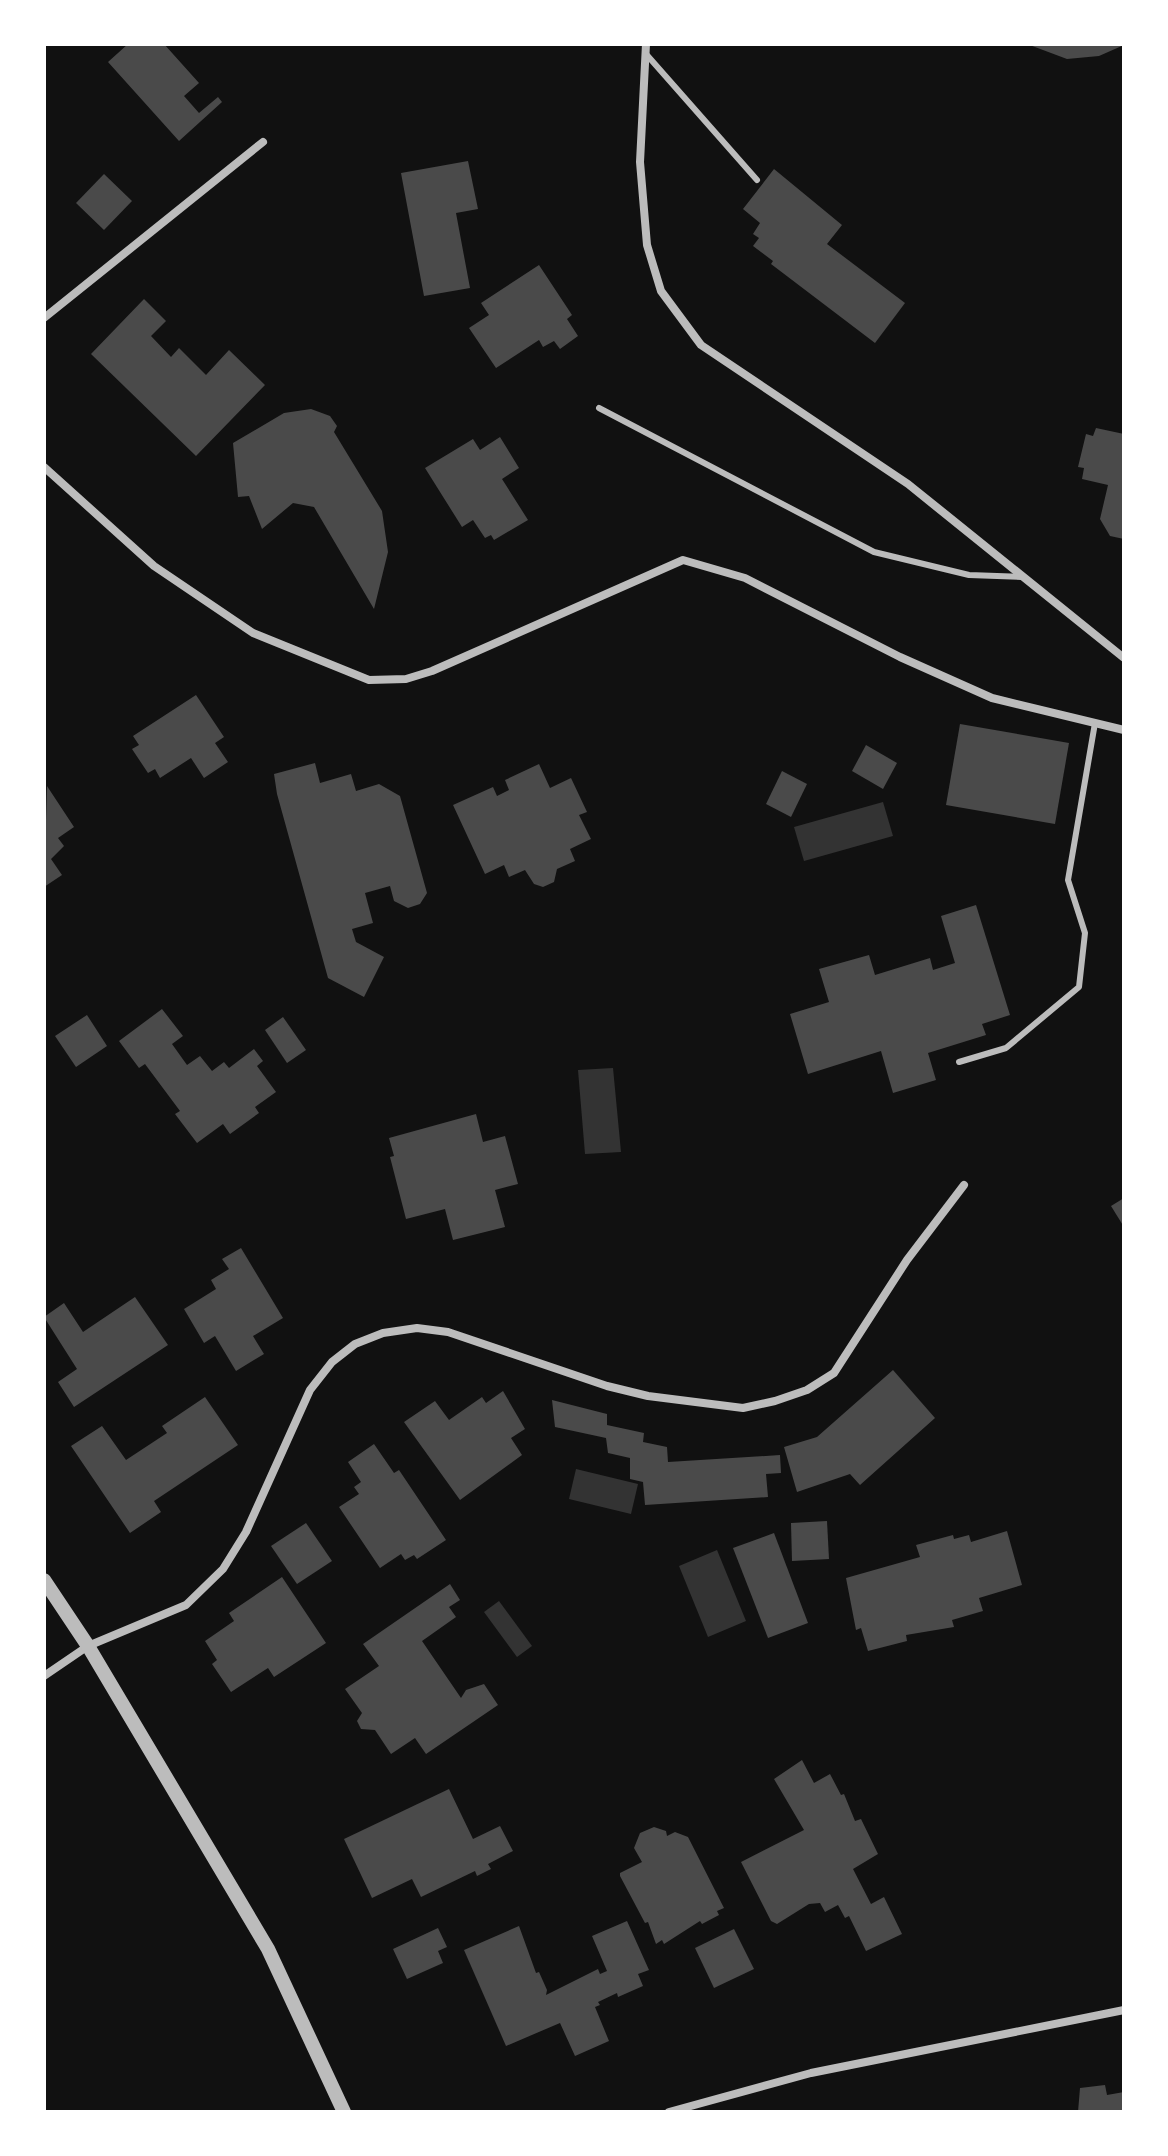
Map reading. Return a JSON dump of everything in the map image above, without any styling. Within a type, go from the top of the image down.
[{"type":"street","points":[[645,48],[640,162],[647,245],[661,291],[701,345],[908,484],[1124,658]]},
{"type":"street","points":[[44,318],[263,142]]},
{"type":"street","points":[[44,467],[154,566],[253,633],[369,680],[406,679],[432,671],[683,560],[745,578],[900,657],[992,698],[1124,730]]},
{"type":"street","points":[[44,1676],[88,1646],[186,1605],[223,1569],[246,1532],[310,1390],[332,1362],[355,1344],[383,1333],[417,1328],[448,1332],[607,1386],[648,1396],[743,1408],[775,1401],[807,1390],[834,1373],[907,1260],[964,1185]]},
{"type":"street","points":[[44,1580],[88,1646],[268,1949],[344,2112]]},
{"type":"street","points":[[669,2112],[811,2073],[1124,2010]]},
{"type":"lane","points":[[645,48],[757,180]]},
{"type":"lane","points":[[599,408],[874,552],[969,575],[1026,577]]},
{"type":"lane","points":[[959,1062],[1006,1048],[1079,987],[1085,933],[1068,880],[1095,723]]},
{"type":"shaded area","points":[[883,802],[893,836],[804,861],[794,827]]},
{"type":"shaded area","points":[[613,1068],[621,1152],[585,1154],[578,1070]]},
{"type":"shaded area","points":[[576,1469],[638,1484],[631,1514],[569,1499]]},
{"type":"shaded area","points":[[717,1550],[746,1621],[708,1637],[679,1566]]},
{"type":"shaded area","points":[[499,1601],[532,1646],[517,1657],[484,1612]]},
{"type":"building","points":[[128,44],[164,44],[199,83],[184,96],[199,113],[218,97],[222,102],[179,141],[108,62]]},
{"type":"building","points":[[1027,44],[1124,45],[1099,56],[1067,59]]},
{"type":"building","points":[[468,161],[478,209],[456,213],[470,288],[424,296],[401,173]]},
{"type":"building","points":[[774,169],[842,225],[827,244],[905,303],[875,343],[771,264],[773,261],[753,246],[759,238],[753,234],[760,223],[743,209]]},
{"type":"building","points":[[104,174],[132,201],[104,230],[76,203]]},
{"type":"building","points":[[539,265],[572,315],[567,319],[578,336],[560,349],[554,341],[543,347],[539,340],[496,368],[469,328],[489,315],[481,303]]},
{"type":"building","points":[[144,299],[166,321],[151,336],[171,357],[179,348],[206,375],[229,350],[265,385],[196,456],[91,354]]},
{"type":"building","points":[[311,409],[330,416],[337,426],[334,432],[382,511],[388,552],[374,609],[314,507],[293,503],[262,529],[249,496],[238,497],[233,443],[284,413]]},
{"type":"building","points":[[1096,428],[1124,434],[1124,539],[1110,536],[1100,519],[1108,485],[1082,479],[1084,468],[1078,467],[1086,434],[1093,436]]},
{"type":"building","points":[[500,437],[519,468],[502,479],[528,520],[494,540],[491,535],[485,538],[473,520],[462,527],[425,468],[473,439],[480,450]]},
{"type":"building","points":[[196,695],[224,737],[215,743],[228,762],[204,778],[191,758],[160,778],[155,769],[148,773],[132,749],[139,745],[133,736]]},
{"type":"building","points":[[960,724],[1069,743],[1055,824],[946,805]]},
{"type":"building","points":[[866,745],[897,763],[883,789],[852,771]]},
{"type":"building","points":[[315,763],[320,783],[351,774],[356,791],[379,784],[400,796],[427,893],[420,904],[408,908],[394,901],[390,886],[365,893],[373,923],[352,929],[356,942],[384,957],[364,997],[328,978],[277,794],[274,774]]},
{"type":"building","points":[[539,764],[550,788],[571,778],[587,812],[579,815],[591,839],[570,849],[575,861],[557,869],[554,882],[543,887],[534,884],[525,870],[509,877],[504,865],[485,874],[453,805],[493,787],[497,796],[509,790],[505,780]]},
{"type":"building","points":[[782,771],[807,784],[791,817],[766,804]]},
{"type":"building","points":[[47,786],[74,827],[58,838],[64,846],[51,859],[62,875],[44,887]]},
{"type":"building","points":[[976,905],[1010,1015],[982,1024],[986,1035],[928,1053],[936,1080],[893,1093],[881,1051],[808,1074],[790,1014],[829,1002],[819,969],[869,955],[875,975],[930,958],[933,970],[955,963],[941,916]]},
{"type":"building","points":[[162,1009],[183,1036],[172,1044],[187,1065],[200,1056],[212,1071],[224,1062],[229,1068],[254,1049],[263,1061],[257,1066],[276,1092],[255,1107],[259,1113],[230,1134],[223,1124],[197,1143],[175,1114],[180,1111],[145,1064],[139,1068],[119,1041]]},
{"type":"building","points":[[87,1015],[107,1046],[76,1067],[55,1036]]},
{"type":"building","points":[[283,1017],[306,1050],[287,1063],[265,1030]]},
{"type":"building","points":[[476,1114],[483,1142],[505,1136],[518,1184],[495,1190],[505,1227],[453,1240],[445,1209],[406,1219],[390,1157],[394,1156],[389,1138]]},
{"type":"building","points":[[1124,1198],[1124,1227],[1111,1206]]},
{"type":"building","points":[[241,1248],[283,1318],[253,1336],[264,1354],[236,1371],[215,1336],[204,1343],[184,1309],[216,1289],[211,1280],[229,1269],[222,1259]]},
{"type":"building","points":[[135,1297],[168,1345],[74,1407],[58,1382],[77,1369],[44,1317],[64,1303],[83,1332]]},
{"type":"building","points":[[893,1370],[935,1418],[860,1485],[850,1474],[797,1492],[784,1447],[817,1437]]},
{"type":"building","points":[[503,1391],[525,1429],[511,1438],[522,1455],[460,1500],[404,1422],[435,1401],[449,1420],[482,1397],[486,1403]]},
{"type":"building","points":[[205,1397],[238,1445],[154,1501],[161,1512],[130,1533],[71,1446],[102,1426],[126,1460],[167,1433],[162,1426]]},
{"type":"building","points":[[552,1400],[607,1414],[607,1425],[644,1433],[643,1442],[667,1447],[668,1462],[780,1455],[781,1473],[766,1474],[768,1497],[645,1505],[643,1482],[630,1479],[630,1458],[608,1453],[606,1438],[555,1427]]},
{"type":"building","points":[[374,1444],[394,1473],[399,1470],[446,1540],[417,1559],[414,1555],[405,1560],[401,1554],[380,1568],[339,1507],[359,1494],[354,1487],[361,1482],[348,1462]]},
{"type":"building","points":[[827,1521],[829,1559],[792,1561],[791,1523]]},
{"type":"building","points":[[306,1523],[332,1561],[297,1584],[271,1546]]},
{"type":"building","points":[[1007,1531],[1022,1585],[979,1598],[983,1611],[952,1620],[954,1627],[906,1635],[907,1641],[868,1651],[861,1628],[856,1630],[846,1578],[920,1557],[916,1545],[953,1535],[954,1539],[969,1535],[971,1542]]},
{"type":"building","points":[[774,1533],[808,1623],[768,1638],[733,1548]]},
{"type":"building","points":[[282,1577],[326,1643],[274,1677],[268,1668],[231,1692],[212,1664],[217,1660],[205,1641],[234,1621],[229,1613]]},
{"type":"building","points":[[450,1584],[460,1600],[449,1607],[456,1617],[422,1641],[461,1698],[466,1690],[484,1684],[498,1705],[426,1754],[415,1738],[391,1754],[375,1730],[361,1729],[357,1721],[362,1713],[345,1689],[379,1666],[363,1644]]},
{"type":"building","points":[[802,1760],[814,1783],[830,1774],[841,1795],[844,1794],[855,1821],[861,1819],[878,1854],[853,1869],[871,1904],[884,1897],[902,1934],[866,1951],[849,1916],[845,1918],[838,1905],[825,1912],[820,1903],[809,1904],[777,1924],[771,1921],[741,1862],[804,1830],[774,1779]]},
{"type":"building","points":[[449,1789],[473,1839],[500,1826],[513,1851],[488,1864],[491,1869],[477,1876],[475,1871],[421,1897],[412,1879],[372,1898],[344,1839]]},
{"type":"building","points":[[654,1827],[666,1831],[667,1836],[675,1832],[688,1837],[724,1908],[717,1911],[719,1915],[702,1924],[700,1921],[664,1944],[662,1940],[656,1944],[648,1922],[645,1923],[620,1876],[620,1873],[642,1862],[634,1848],[640,1833]]},
{"type":"building","points":[[627,1921],[649,1970],[638,1974],[643,1986],[618,1997],[617,1993],[598,2002],[600,2005],[595,2007],[609,2041],[575,2056],[560,2023],[506,2046],[464,1950],[519,1926],[536,1973],[539,1972],[547,1990],[546,1995],[598,1969],[600,1974],[607,1971],[592,1936]]},
{"type":"building","points":[[438,1928],[447,1947],[438,1951],[443,1963],[407,1979],[393,1949]]},
{"type":"building","points":[[734,1929],[754,1969],[714,1988],[695,1948]]},
{"type":"building","points":[[1105,2085],[1107,2095],[1124,2092],[1124,2112],[1078,2112],[1080,2088]]}]
